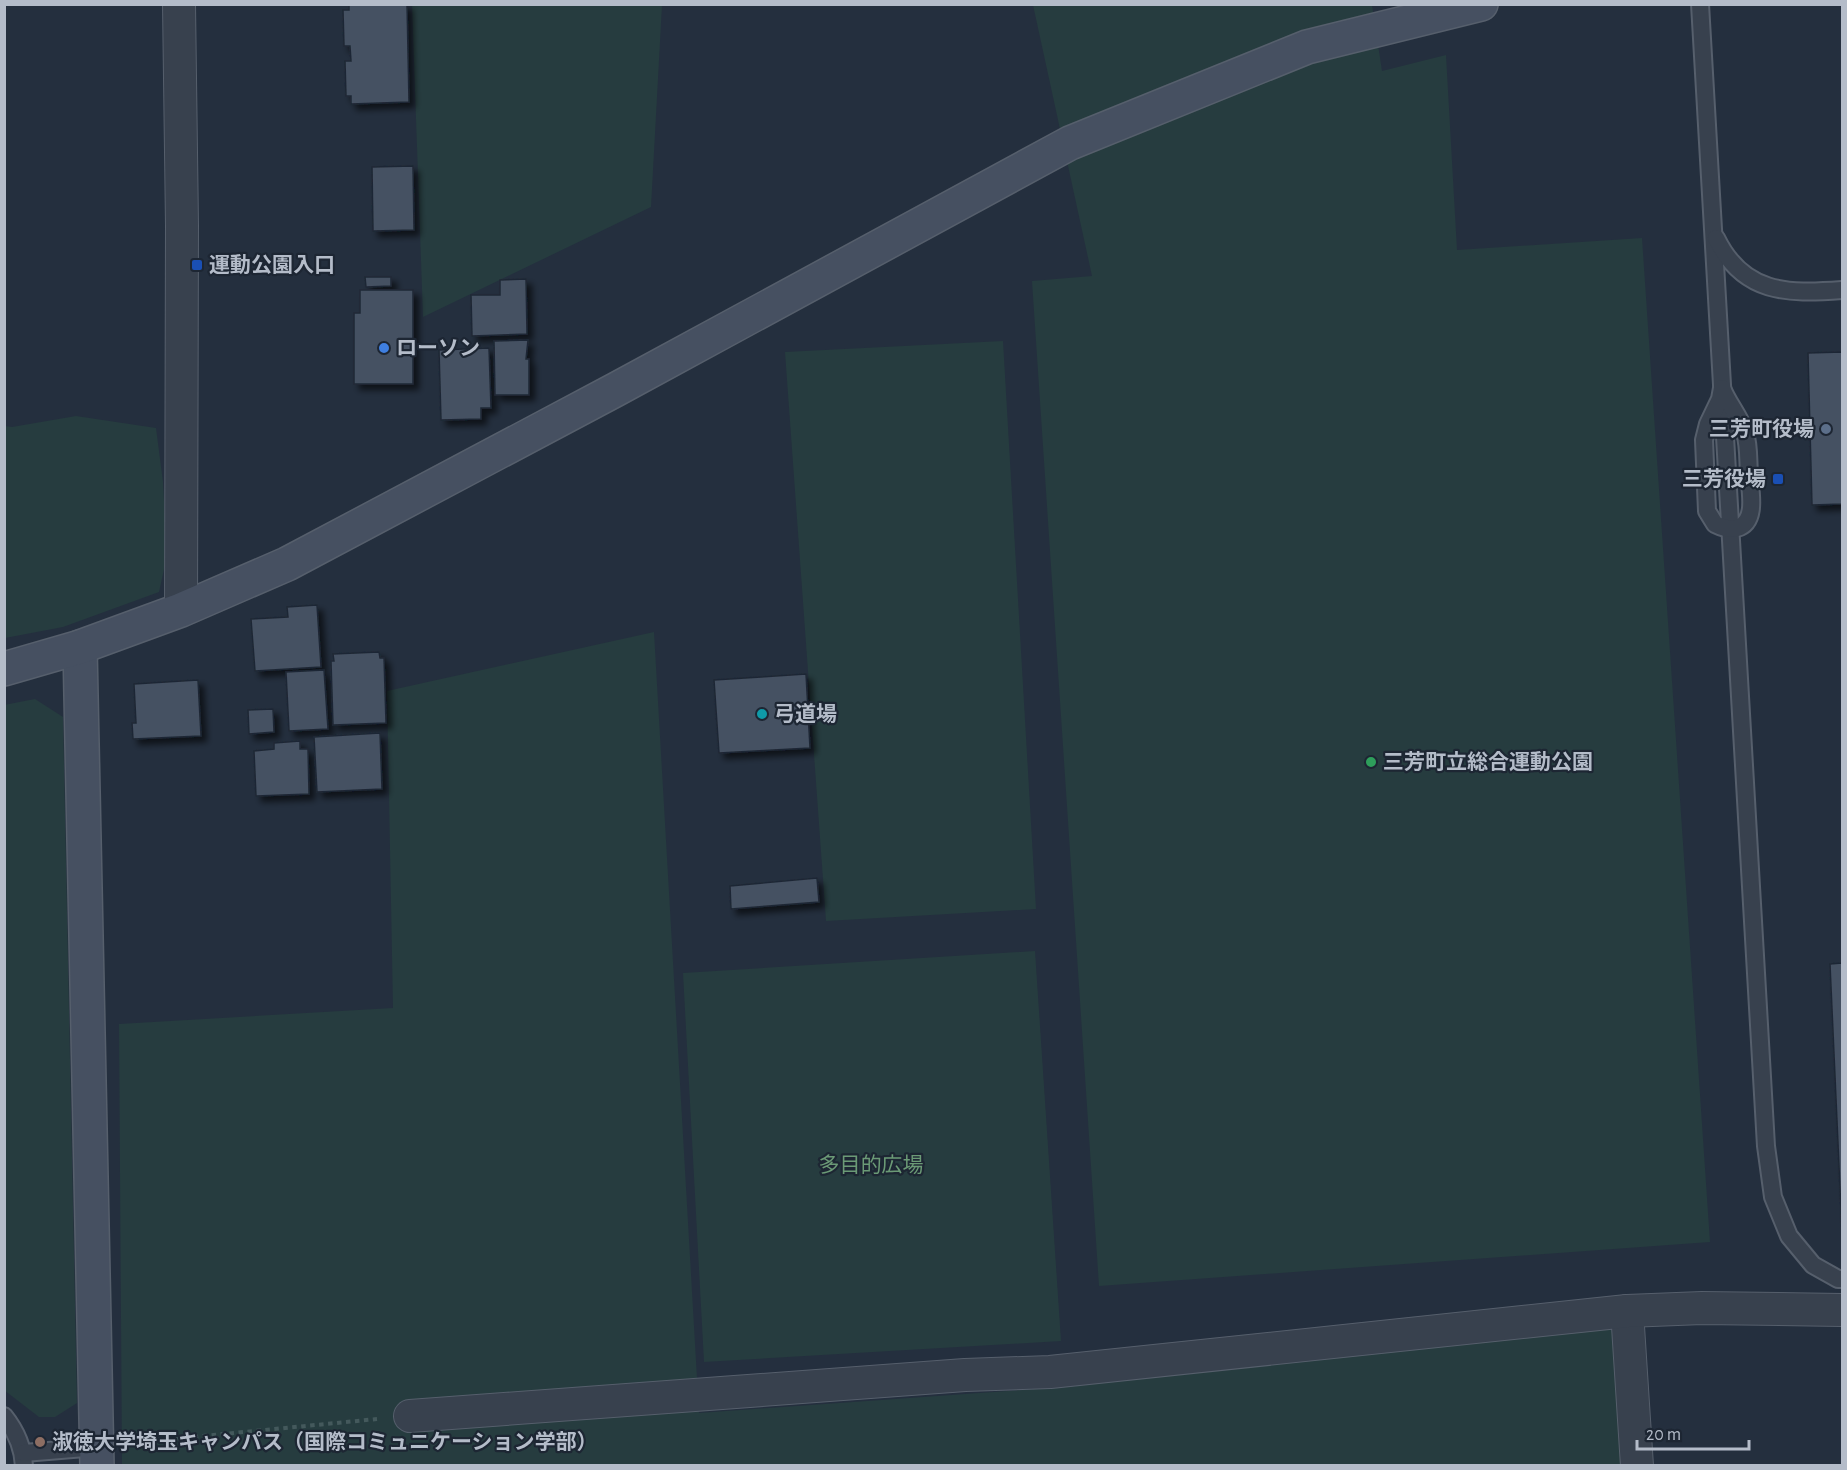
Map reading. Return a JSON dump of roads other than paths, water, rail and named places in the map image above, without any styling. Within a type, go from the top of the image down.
[{"type":"street","points":[[179,4],[182,226],[181,610]]},
{"type":"street","points":[[4,669],[80,647],[181,610],[298,558],[615,390],[1070,143],[1307,47],[1481,4]]},
{"type":"street","points":[[80,647],[97,1456]]},
{"type":"street","points":[[410,1416],[965,1376],[1050,1372],[1627,1311],[1702,1308],[1842,1310]]},
{"type":"street","points":[[1627,1311],[1637,1466]]},
{"type":"lane","points":[[1700,4],[1766,1146],[1773,1197],[1789,1236],[1813,1265],[1842,1279]]},
{"type":"lane","points":[[1713,232],[1725,258],[1756,282],[1788,291],[1842,290]]},
{"type":"lane","points":[[4,1416],[16,1431],[24,1459],[97,1456]]},
{"type":"place","name":"運動公園入口","points":[[197,265]]},
{"type":"place","name":"ローソン","points":[[384,348]]},
{"type":"place","name":"三芳町役場","points":[[1826,429]]},
{"type":"place","name":"三芳役場","points":[[1778,479]]},
{"type":"place","name":"弓道場","points":[[762,714]]},
{"type":"place","name":"三芳町立総合運動公園","points":[[1371,762]]},
{"type":"place","name":"淑徳大学埼玉キャンパス（国際コミュニケーション学部）","points":[[40,1442]]},
{"type":"park label","name":"多目的広場","points":[[871,1165]]}]
